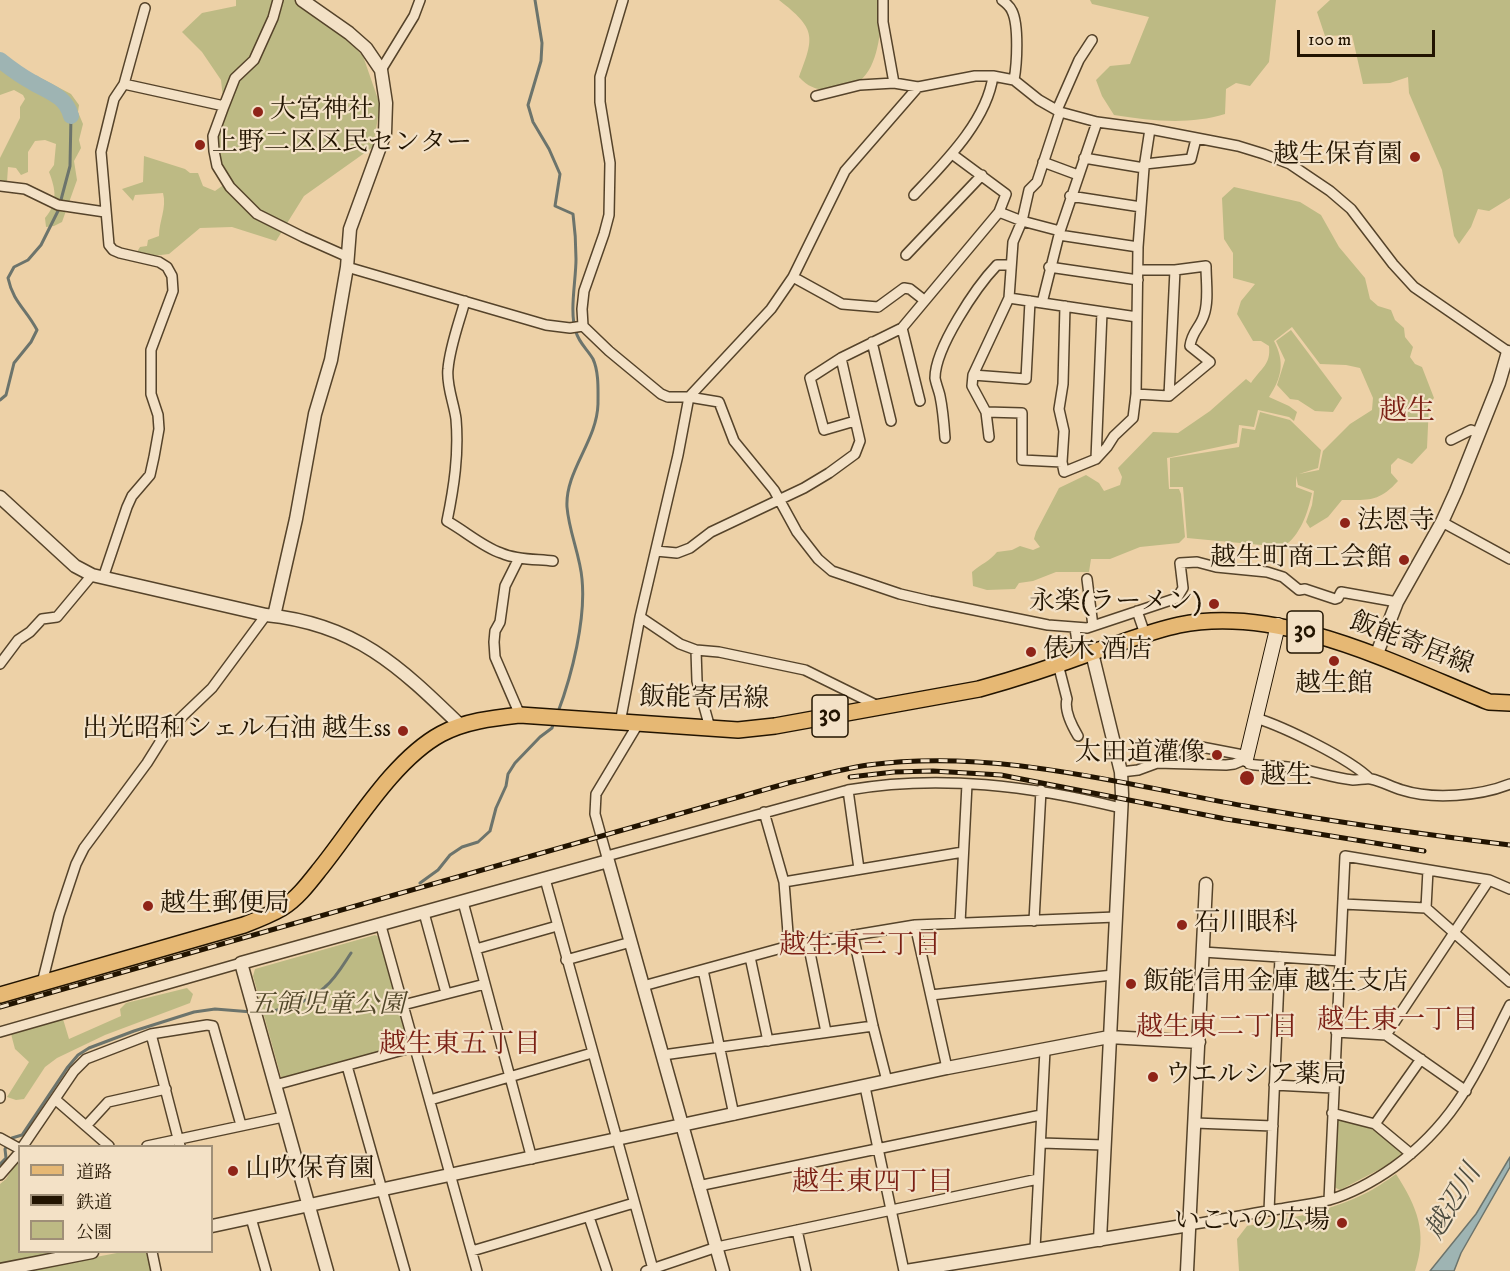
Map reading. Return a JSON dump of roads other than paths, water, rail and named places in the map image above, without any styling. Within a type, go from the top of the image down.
[{"type":"main road","name":"飯能寄居線","points":[[0,995],[244,925],[283,908],[308,884],[408,758],[441,734],[491,718],[520,715],[738,730],[775,726],[979,689],[1144,634],[1181,624],[1234,621],[1278,625],[1324,638],[1376,656],[1489,702],[1510,703]]},
{"type":"main road","points":[[1247,756],[1278,625]]},
{"type":"street","points":[[279,0],[254,60],[235,78],[213,136],[217,166],[230,187],[257,214],[347,262],[546,325],[577,327],[587,331],[654,390],[668,397],[689,397],[719,402],[734,441],[779,498],[797,532],[818,559],[832,571],[930,601],[1048,625],[1075,628],[1093,626],[1177,598],[1183,588],[1180,563],[1197,562],[1240,571],[1267,572],[1283,577],[1299,590],[1305,589],[1335,598],[1338,598],[1341,592],[1397,602]]},
{"type":"street","points":[[42,983],[59,915],[76,864],[84,848],[147,763],[167,730],[212,688],[270,615],[296,519],[315,414],[331,360],[350,229],[385,133],[386,98],[381,70],[366,48],[302,0]]},
{"type":"street","points":[[381,70],[414,15],[420,0]]},
{"type":"street","points":[[577,327],[584,291],[604,234],[610,192],[610,164],[600,102],[600,76],[623,0]]},
{"type":"street","points":[[883,0],[883,22],[894,83]]},
{"type":"street","points":[[1002,0],[1012,8],[1015,20],[1018,62],[1014,80]]},
{"type":"street","points":[[0,664],[18,640],[30,632],[42,619],[57,617],[98,576],[132,496],[150,475],[154,457],[159,429],[158,415],[151,394],[151,350],[173,291],[172,276],[167,267],[159,262],[120,253],[109,245],[101,152],[114,99],[124,84],[145,8]]},
{"type":"street","points":[[989,437],[986,412],[972,386],[973,375],[1009,298],[1012,242],[1022,221],[1029,190],[1037,182],[1059,111],[1079,60],[1092,40]]},
{"type":"street","points":[[816,96],[860,85],[894,83],[918,87],[975,76],[993,76],[1014,80],[1039,100],[1059,111],[1097,122],[1150,129],[1238,146],[1264,154],[1290,164],[1351,209],[1393,264],[1414,287],[1509,353],[1442,522],[1397,602],[1376,656]]},
{"type":"street","points":[[914,195],[952,154],[981,113],[991,92],[993,76]]},
{"type":"street","points":[[124,84],[224,105]]},
{"type":"street","points":[[620,723],[640,617],[686,419],[689,397],[771,309],[793,277],[845,171],[918,87]]},
{"type":"street","points":[[1042,303],[1049,267],[1070,196],[1097,122]]},
{"type":"street","points":[[1065,306],[1063,384],[1059,409],[1064,431],[1062,462],[1064,472],[1096,459],[1114,436],[1133,418],[1136,394],[1138,247],[1144,166],[1150,129]]},
{"type":"street","points":[[1084,158],[1144,166],[1191,159],[1196,139]]},
{"type":"street","points":[[855,421],[824,430],[810,378],[841,358],[902,328],[999,212],[1006,195],[952,154]]},
{"type":"street","points":[[1043,162],[1078,176]]},
{"type":"street","points":[[906,255],[982,175]]},
{"type":"street","points":[[0,186],[25,189],[58,206],[105,212]]},
{"type":"street","points":[[1070,196],[1141,207]]},
{"type":"street","points":[[999,212],[1059,233],[1138,247]]},
{"type":"street","points":[[945,438],[940,396],[935,378],[946,343],[964,309],[987,276],[997,266],[1010,265]]},
{"type":"street","points":[[1136,394],[1169,396],[1210,362],[1190,346],[1191,335],[1206,311],[1206,266],[1174,270],[1138,270]]},
{"type":"street","points":[[1049,267],[1138,280]]},
{"type":"street","points":[[1169,396],[1174,270]]},
{"type":"street","points":[[793,277],[842,304],[878,307],[904,288],[924,300]]},
{"type":"street","points":[[1009,298],[1137,317]]},
{"type":"street","points":[[465,301],[447,371],[455,411],[458,444],[447,521],[502,554],[553,561]]},
{"type":"street","points":[[973,375],[1026,379],[1030,301]]},
{"type":"street","points":[[1096,459],[1102,312]]},
{"type":"street","points":[[902,328],[920,401]]},
{"type":"street","points":[[1171,335],[1191,335]]},
{"type":"street","points":[[872,342],[891,421]]},
{"type":"street","points":[[656,551],[677,553],[690,548],[711,532],[804,488],[855,454],[860,441],[841,358]]},
{"type":"street","points":[[986,412],[1022,413],[1022,460],[1062,462]]},
{"type":"street","points":[[1451,440],[1471,430],[1479,433]]},
{"type":"street","points":[[0,497],[75,566],[98,576],[270,615],[295,618],[327,627],[384,656],[409,675],[461,726]]},
{"type":"street","points":[[1442,522],[1510,559]]},
{"type":"street","points":[[519,558],[506,586],[494,642],[495,657],[520,715]]},
{"type":"street","points":[[1087,579],[1093,626]]},
{"type":"street","points":[[1137,611],[1144,634]]},
{"type":"street","points":[[640,617],[680,644],[696,650],[719,652],[805,670],[880,707]]},
{"type":"street","points":[[1075,628],[1086,655],[1121,772],[1100,1240]]},
{"type":"street","points":[[696,650],[697,681],[710,728]]},
{"type":"street","points":[[1058,664],[1066,703],[1073,728],[1078,736]]},
{"type":"street","points":[[1256,718],[1273,724],[1348,762],[1370,779],[1402,791],[1420,794],[1474,794],[1510,784]]},
{"type":"street","points":[[638,724],[596,794],[595,814],[723,1271]]},
{"type":"street","points":[[1171,763],[1176,753],[1191,745],[1247,756]]},
{"type":"street","points":[[1247,756],[1249,764],[1263,767],[1280,766],[1327,776],[1356,780],[1370,779]]},
{"type":"street","points":[[1121,772],[1138,770],[1157,763],[1234,764],[1247,756]]},
{"type":"street","points":[[0,1032],[241,963],[381,926],[764,812],[848,790],[872,786],[967,784],[1041,790],[1121,808]]},
{"type":"street","points":[[960,923],[967,784]]},
{"type":"street","points":[[848,790],[860,869]]},
{"type":"street","points":[[1034,921],[1041,790]]},
{"type":"street","points":[[764,812],[784,882],[789,946]]},
{"type":"street","points":[[784,882],[963,852]]},
{"type":"street","points":[[1329,1200],[1345,856],[1489,880],[1510,889]]},
{"type":"street","points":[[1426,908],[1428,870]]},
{"type":"street","points":[[544,879],[634,1203],[649,1270],[717,1247],[1038,1179]]},
{"type":"street","points":[[1386,1035],[1489,880]]},
{"type":"street","points":[[1187,1271],[1206,884]]},
{"type":"street","points":[[463,902],[531,1159]]},
{"type":"street","points":[[1343,904],[1426,908],[1510,982]]},
{"type":"street","points":[[424,913],[447,993]]},
{"type":"street","points":[[643,986],[789,946],[915,925],[1116,917]]},
{"type":"street","points":[[915,925],[947,1068]]},
{"type":"street","points":[[381,926],[477,1271]]},
{"type":"street","points":[[476,948],[557,926]]},
{"type":"street","points":[[853,935],[887,1081]]},
{"type":"street","points":[[566,960],[631,942]]},
{"type":"street","points":[[808,943],[826,1032]]},
{"type":"street","points":[[1203,952],[1340,961]]},
{"type":"street","points":[[750,957],[768,1041]]},
{"type":"street","points":[[1269,1211],[1280,957]]},
{"type":"street","points":[[241,963],[327,1271]]},
{"type":"street","points":[[703,970],[734,1115]]},
{"type":"street","points":[[931,995],[1113,975]]},
{"type":"street","points":[[403,1005],[485,984]]},
{"type":"street","points":[[865,1087],[905,1271],[1269,1211],[1329,1200],[1356,1190],[1379,1178],[1411,1155],[1447,1118],[1466,1091],[1510,1005]]},
{"type":"street","points":[[21,1145],[56,1100],[74,1071],[86,1059],[151,1034],[207,1025],[213,1026],[241,1125]]},
{"type":"street","points":[[663,1056],[873,1026]]},
{"type":"street","points":[[1336,1032],[1386,1035],[1466,1091]]},
{"type":"street","points":[[151,1034],[179,1143]]},
{"type":"street","points":[[213,1226],[947,1068],[1109,1037],[1199,1042]]},
{"type":"street","points":[[274,1085],[414,1047]]},
{"type":"street","points":[[1035,1249],[1045,1050]]},
{"type":"street","points":[[430,1100],[592,1053]]},
{"type":"street","points":[[1375,1124],[1421,1059]]},
{"type":"street","points":[[347,1066],[405,1271]]},
{"type":"street","points":[[1274,1085],[1333,1088]]},
{"type":"street","points":[[86,1126],[108,1102],[166,1089]]},
{"type":"street","points":[[56,1100],[108,1145]]},
{"type":"street","points":[[1332,1113],[1375,1124],[1411,1155]]},
{"type":"street","points":[[698,1186],[1041,1115]]},
{"type":"street","points":[[158,1145],[179,1143],[241,1125],[283,1117]]},
{"type":"street","points":[[1195,1123],[1272,1126]]},
{"type":"street","points":[[1,1139],[18,1148]]},
{"type":"street","points":[[1041,1143],[1104,1145]]},
{"type":"street","points":[[0,1175],[18,1149]]},
{"type":"street","points":[[472,1251],[634,1203]]},
{"type":"street","points":[[589,1217],[607,1271]]},
{"type":"street","points":[[251,1218],[266,1271]]},
{"type":"street","points":[[797,1230],[806,1271]]},
{"type":"street","points":[[0,1270],[79,1253]]},
{"type":"street","points":[[152,1253],[156,1271]]},
{"type":"water","points":[[1510,1157],[1510,1167],[1461,1253],[1454,1271],[1430,1271],[1476,1214]]},
{"type":"waterway","points":[[535,0],[542,43],[541,61],[528,105],[533,122],[560,174],[555,206],[573,214],[576,253],[574,324],[579,340],[593,359],[598,387],[596,418],[568,494],[568,516],[581,570],[583,595],[577,647],[558,712]]},
{"type":"waterway","points":[[0,60],[61,99],[69,109],[71,116]]},
{"type":"waterway","points":[[0,400],[6,395],[14,363],[31,342],[37,330],[16,299],[8,278],[14,267],[28,260],[41,245],[58,211],[70,166],[71,116]]},
{"type":"waterway","points":[[420,883],[438,870],[450,855],[462,847],[478,842],[490,831],[508,774],[515,763],[552,728],[554,721]]},
{"type":"waterway","points":[[259,1012],[285,1008],[311,997],[333,980],[351,953]]},
{"type":"waterway","points":[[0,1164],[6,1158],[5,1149],[12,1138],[22,1135],[67,1068],[78,1055],[89,1048],[194,1012],[215,1009],[252,1012]]},
{"type":"railway","points":[[0,1007],[788,783],[868,765],[916,761],[963,761],[1010,765],[1105,779],[1311,817],[1510,845]]},
{"type":"railway","points":[[850,777],[894,772],[933,771],[1001,775],[1226,819],[1424,851]]},
{"type":"place","name":"大宮神社","points":[[258,112]]},
{"type":"place","name":"上野二区区民センター","points":[[200,145]]},
{"type":"place","name":"越生保育園","points":[[1415,157]]},
{"type":"place","name":"法恩寺","points":[[1345,523]]},
{"type":"place","name":"越生町商工会館","points":[[1404,560]]},
{"type":"place","name":"永楽(ラーメン)","points":[[1214,604]]},
{"type":"place","name":"俵木 酒店","points":[[1031,652]]},
{"type":"place","name":"越生館","points":[[1334,661]]},
{"type":"place","name":"出光昭和シェル石油 越生ss","points":[[403,731]]},
{"type":"place","name":"太田道灌像","points":[[1217,755]]},
{"type":"place","name":"越生","points":[[1247,778]]},
{"type":"place","name":"越生郵便局","points":[[148,906]]},
{"type":"place","name":"石川眼科","points":[[1182,925]]},
{"type":"place","name":"飯能信用金庫 越生支店","points":[[1131,984]]},
{"type":"place","name":"ウエルシア薬局","points":[[1153,1077]]},
{"type":"place","name":"山吹保育園","points":[[233,1171]]},
{"type":"place","name":"いこいの広場","points":[[1342,1223]]},
{"type":"district","name":"越生","points":[[1407,413]]},
{"type":"district","name":"越生東三丁目","points":[[860,947]]},
{"type":"district","name":"越生東一丁目","points":[[1398,1022]]},
{"type":"district","name":"越生東二丁目","points":[[1217,1029]]},
{"type":"district","name":"越生東五丁目","points":[[460,1046]]},
{"type":"district","name":"越生東四丁目","points":[[873,1184]]},
{"type":"park label","name":"五領児童公園","points":[[327,1007]]},
{"type":"water label","name":"越辺川","points":[[1455,1203]]}]
